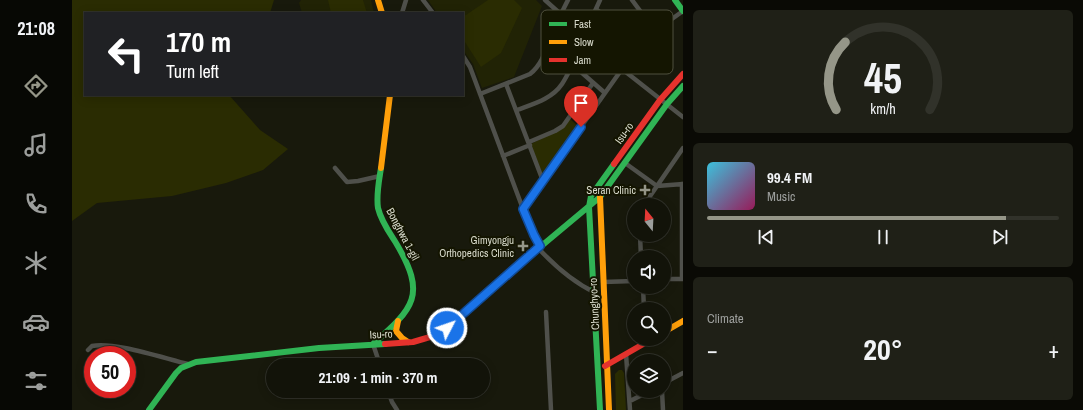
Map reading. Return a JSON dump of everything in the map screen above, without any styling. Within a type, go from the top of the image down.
[{"type":"main road","points":[[378,0],[382,12]]},
{"type":"main road","points":[[675,0],[683,11]]},
{"type":"main road","name":"Isu-ro","points":[[589,207],[591,196],[660,100],[683,74]]},
{"type":"main road","name":"Isu-ro","points":[[188,364],[319,348],[410,342],[430,337],[447,328],[600,197],[667,104],[683,86]]},
{"type":"main road","name":"Bonghwa 1-gil","points":[[373,344],[398,321],[406,311],[413,293],[412,275],[408,262],[382,218],[378,205],[377,195],[390,96]]},
{"type":"main road","name":"Chunghyo-ro","points":[[600,197],[609,410]]},
{"type":"main road","name":"Chunghyo-ro","points":[[589,207],[600,410]]},
{"type":"main road","points":[[576,218],[582,217],[589,225]]},
{"type":"main road","points":[[398,321],[396,328],[398,334],[410,342]]},
{"type":"main road","points":[[671,328],[683,321]]},
{"type":"main road","points":[[598,368],[607,365],[639,346]]},
{"type":"main road","points":[[149,410],[176,373],[188,364]]},
{"type":"street","points":[[402,12],[406,0]]},
{"type":"street","points":[[423,0],[431,12]]},
{"type":"street","points":[[545,0],[555,10]]},
{"type":"street","points":[[563,10],[568,0]]},
{"type":"street","points":[[596,9],[600,0]]},
{"type":"street","points":[[632,0],[639,10]]},
{"type":"street","points":[[673,18],[683,11]]},
{"type":"street","name":"Chunghyo-ro","points":[[464,58],[470,67],[523,209],[540,248],[549,260],[584,287],[594,292]]},
{"type":"street","points":[[480,94],[530,74],[537,69],[541,62]]},
{"type":"street","points":[[517,110],[548,98],[562,84],[568,74]]},
{"type":"street","points":[[583,74],[605,93]]},
{"type":"street","points":[[523,209],[618,74]]},
{"type":"street","points":[[628,74],[683,117]]},
{"type":"street","points":[[503,156],[555,131],[562,126],[593,83]]},
{"type":"street","points":[[506,84],[543,181]]},
{"type":"street","points":[[649,198],[683,148]]},
{"type":"street","points":[[625,163],[657,186],[682,184],[682,279],[671,279]]},
{"type":"street","points":[[335,168],[347,182],[380,176]]},
{"type":"street","points":[[603,282],[627,281]]},
{"type":"street","points":[[546,312],[551,410]]},
{"type":"street","points":[[373,344],[378,358]]},
{"type":"street","points":[[92,346],[109,346]]},
{"type":"street","points":[[136,351],[188,364]]},
{"type":"street","points":[[626,354],[630,410]]},
{"type":"street","points":[[671,379],[683,373]]},
{"type":"street","points":[[391,398],[397,410]]},
{"type":"street","points":[[630,401],[636,398]]},
{"type":"street","points":[[662,398],[663,410]]},
{"type":"street","points":[[154,410],[155,402]]},
{"type":"shaded area","points":[[72,0],[274,0],[270,12],[84,12],[84,96],[230,96],[260,130],[288,149],[263,170],[226,183],[172,196],[97,203],[72,221]]},
{"type":"shaded area","points":[[301,0],[371,0],[374,12],[302,12],[299,3]]},
{"type":"shaded area","points":[[328,0],[363,0],[367,12],[331,12]]},
{"type":"shaded area","points":[[428,0],[536,0],[542,6],[514,77],[482,88],[473,64],[464,51],[464,12],[436,12]]},
{"type":"shaded area","points":[[488,0],[514,0],[522,8],[501,53],[481,67],[464,41],[464,16]]},
{"type":"shaded area","points":[[569,118],[578,126],[546,172],[542,173],[531,144],[557,131]]},
{"type":"shaded area","points":[[619,370],[622,370],[624,373],[626,410],[616,410],[615,374]]},
{"type":"traffic: fast","points":[[675,0],[683,11]]},
{"type":"traffic: fast","points":[[527,258],[600,197],[667,104],[683,86]]},
{"type":"traffic: fast","points":[[600,410],[589,207],[591,196],[614,164]]},
{"type":"traffic: fast","points":[[373,344],[398,320],[406,310],[412,300],[413,288],[406,261],[379,213],[377,203],[381,168]]},
{"type":"traffic: fast","points":[[149,410],[176,373],[181,368],[196,362],[319,348],[385,344]]},
{"type":"traffic: slow","points":[[378,0],[382,12]]},
{"type":"traffic: slow","points":[[381,168],[390,96]]},
{"type":"traffic: slow","points":[[600,197],[609,410]]},
{"type":"traffic: slow","points":[[398,321],[396,331],[408,342]]},
{"type":"traffic: slow","points":[[671,328],[683,321]]},
{"type":"traffic: jam","points":[[614,164],[660,100],[683,74]]},
{"type":"traffic: jam","points":[[385,344],[413,342],[430,337],[447,328],[527,258]]},
{"type":"traffic: jam","points":[[605,366],[640,346]]},
{"type":"place","name":"Seran Clinic","points":[[645,190]]},
{"type":"place","name":"Gimyongju Orthopedics Clinic","points":[[523,246]]},
{"type":"route","points":[[447,328],[539,249],[540,246],[523,209],[581,127]]}]
